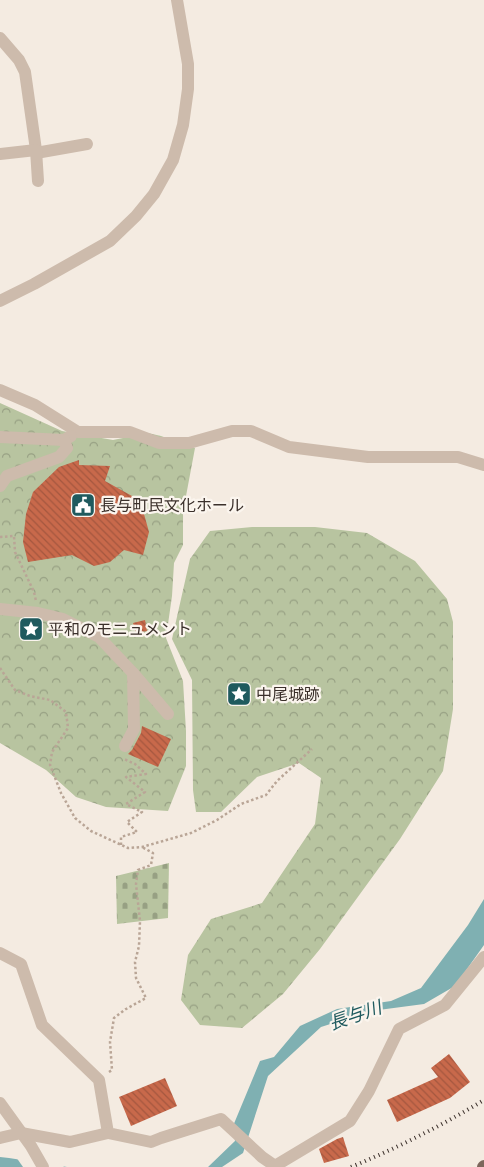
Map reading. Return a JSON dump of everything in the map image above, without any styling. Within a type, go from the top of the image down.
[{"type":"street","points":[[0,302],[110,240],[136,216],[154,194],[173,160],[184,125],[188,89],[188,64],[178,0]]},
{"type":"street","points":[[0,38],[25,72],[38,181]]},
{"type":"street","points":[[0,154],[36,152],[87,144]]},
{"type":"street","points":[[0,390],[35,405],[78,432]]},
{"type":"street","points":[[0,437],[64,440],[78,432],[130,432],[158,443],[189,443],[232,430],[250,430],[288,447],[368,457],[458,457],[484,465]]},
{"type":"street","points":[[0,486],[7,476],[59,457],[67,448],[64,440]]},
{"type":"street","points":[[0,608],[38,613],[62,619],[99,638],[133,673],[168,714]]},
{"type":"street","points":[[126,746],[134,729],[133,673]]},
{"type":"street","points":[[0,953],[21,964],[42,1025],[99,1080],[108,1133]]},
{"type":"street","points":[[0,1138],[21,1133],[70,1142],[108,1133],[151,1142],[221,1119],[275,1167],[350,1121],[369,1090],[399,1029],[445,1005],[484,957]]},
{"type":"street","points":[[0,1103],[31,1146],[43,1167]]},
{"type":"path","points":[[0,537],[14,536],[15,552],[34,592],[38,613]]},
{"type":"path","points":[[0,668],[15,690],[30,696],[50,700],[66,712],[68,728],[52,752],[50,765],[61,793],[75,818],[90,830],[128,848],[142,847],[191,833],[217,820],[242,804],[266,795],[277,781],[312,749]]},
{"type":"path","points":[[121,845],[121,838],[137,832],[127,822],[142,812],[126,804],[145,792],[126,777],[146,774],[135,764]]},
{"type":"path","points":[[99,1080],[112,1070],[110,1042],[114,1018],[146,998],[136,978],[135,962],[139,946],[140,921],[136,884],[138,870],[151,865],[153,853],[142,847]]},
{"type":"green space","points":[[0,403],[62,431],[113,440],[148,433],[195,448],[183,512],[183,545],[174,563],[172,596],[166,638],[183,681],[186,731],[186,766],[168,811],[106,807],[76,797],[46,770],[0,743]]},
{"type":"green space","points":[[252,527],[315,527],[367,533],[415,561],[447,599],[453,622],[453,709],[443,771],[400,839],[320,949],[283,994],[242,1028],[200,1025],[181,1000],[188,955],[211,919],[262,903],[315,824],[321,778],[299,763],[257,777],[221,812],[196,812],[193,790],[192,680],[172,639],[190,559],[210,531]]},
{"type":"green space","points":[[169,863],[168,918],[117,924],[116,876]]},
{"type":"water","name":"長与川","points":[[484,899],[484,945],[455,986],[424,1004],[371,1011],[321,1027],[268,1076],[243,1153],[222,1167],[208,1167],[235,1141],[233,1126],[260,1061],[274,1057],[300,1026],[337,1009],[391,1001],[421,988],[468,925]]},
{"type":"water","points":[[0,1157],[9,1158],[67,1167],[0,1167]]},
{"type":"pier","points":[[16,1157],[62,1164],[64,1167],[23,1167]]},
{"type":"building","name":"長与町民文化ホール","points":[[79,460],[79,465],[110,466],[105,481],[132,496],[144,514],[149,532],[143,555],[124,550],[110,562],[94,566],[72,555],[28,562],[23,542],[26,514],[33,492],[59,467]]},
{"type":"building","points":[[145,620],[147,631],[136,633],[133,623]]},
{"type":"building","points":[[142,726],[171,739],[158,767],[128,754],[141,733]]},
{"type":"building","points":[[449,1054],[470,1082],[450,1098],[397,1122],[387,1100],[438,1077],[431,1068]]},
{"type":"building","points":[[165,1078],[177,1106],[131,1126],[119,1097]]},
{"type":"building","points":[[343,1137],[349,1156],[324,1163],[319,1149]]},
{"type":"railway","points":[[351,1167],[419,1136],[484,1100]]},
{"type":"place","name":"長与町民文化ホール","points":[[83,505]]},
{"type":"place","name":"平和のモニュメント","points":[[31,629]]},
{"type":"place","name":"中尾城跡","points":[[239,694]]}]
